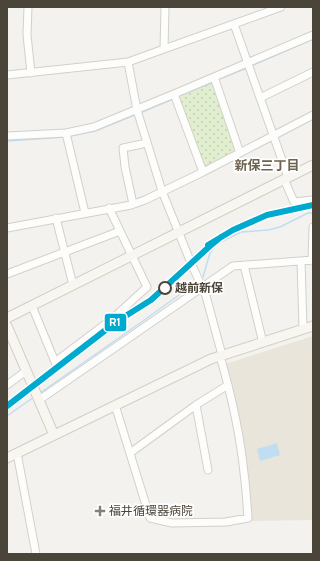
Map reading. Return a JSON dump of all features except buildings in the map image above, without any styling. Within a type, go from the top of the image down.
[{"type":"street","points":[[28,7],[27,35],[31,73]]},
{"type":"street","points":[[164,49],[165,7]]},
{"type":"street","points":[[7,75],[128,62],[281,7]]},
{"type":"street","points":[[234,24],[294,202],[313,200]]},
{"type":"street","points":[[7,136],[66,133],[94,127],[313,35]]},
{"type":"street","points":[[115,405],[150,518],[172,523],[226,522],[248,518],[244,472],[238,436],[228,385],[206,296],[162,191],[137,110],[128,62]]},
{"type":"street","points":[[260,98],[313,72]]},
{"type":"street","points":[[214,77],[240,153]]},
{"type":"street","points":[[174,94],[203,172]]},
{"type":"street","points":[[7,228],[133,204],[145,200],[203,172],[313,115]]},
{"type":"street","points":[[66,133],[85,213]]},
{"type":"street","points":[[133,204],[124,167],[123,148],[147,144]]},
{"type":"street","points":[[7,318],[313,165]]},
{"type":"street","points":[[32,306],[55,362],[112,319],[147,287],[110,208]]},
{"type":"street","points":[[56,218],[73,285]]},
{"type":"street","points":[[39,400],[233,266],[312,260],[313,227]]},
{"type":"street","points":[[7,274],[120,231]]},
{"type":"street","points":[[301,261],[304,329]]},
{"type":"street","points":[[244,265],[263,342]]},
{"type":"street","points":[[7,326],[54,435]]},
{"type":"street","points":[[7,458],[204,362],[313,326]]},
{"type":"street","points":[[7,385],[26,371]]},
{"type":"street","points":[[130,453],[196,405],[228,385]]},
{"type":"street","points":[[196,405],[208,470]]},
{"type":"street","points":[[17,453],[36,554]]},
{"type":"shaded area","points":[[313,336],[313,520],[251,521],[247,487],[225,364]]},
{"type":"green space","points":[[213,82],[240,153],[204,172],[176,99]]},
{"type":"water","points":[[277,443],[280,455],[260,461],[257,449]]},
{"type":"waterway","points":[[251,66],[313,39]]},
{"type":"waterway","points":[[217,80],[247,68]]},
{"type":"waterway","points":[[177,97],[214,82]]},
{"type":"waterway","points":[[140,113],[173,99]]},
{"type":"waterway","points":[[70,136],[95,131],[137,114]]},
{"type":"waterway","points":[[7,141],[64,137]]},
{"type":"waterway","points":[[203,277],[210,253],[217,244],[241,232],[268,230],[280,227],[308,213],[313,213]]},
{"type":"waterway","points":[[40,393],[197,282]]},
{"type":"waterway","points":[[7,416],[34,397]]},
{"type":"transit line","name":"R1","points":[[208,245],[233,230],[267,215],[313,205]]},
{"type":"transit line","name":"R1","points":[[7,406],[116,322],[151,300],[221,237]]},
{"type":"place","name":"越前新保","points":[[165,288]]},
{"type":"place","name":"福井循環器病院","points":[[100,511]]},
{"type":"district","name":"新保三丁目","points":[[267,165]]}]
